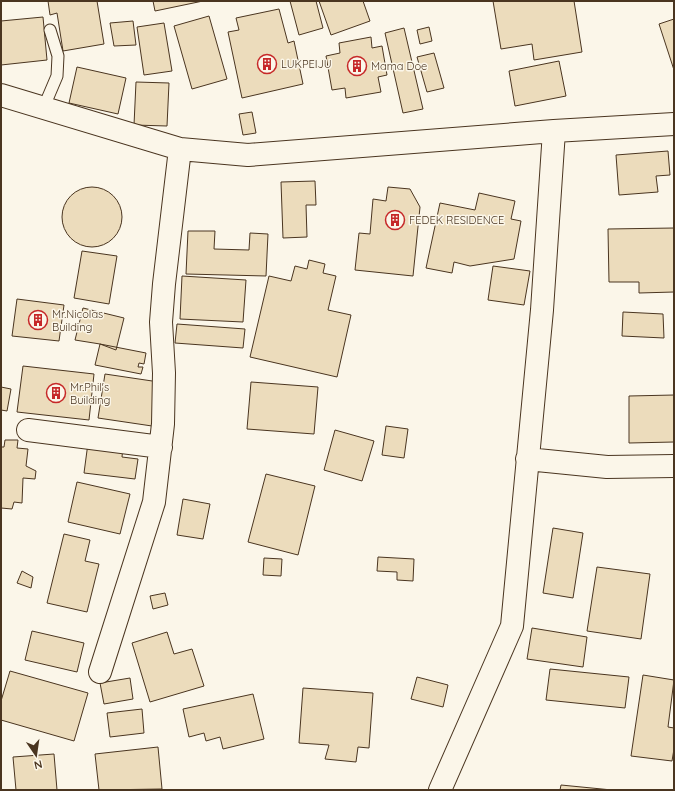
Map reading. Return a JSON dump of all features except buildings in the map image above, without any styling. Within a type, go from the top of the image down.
[{"type":"street","points":[[1,95],[43,109],[180,149],[248,155],[554,131],[674,124]]},
{"type":"street","points":[[440,790],[512,626],[542,310],[554,131]]},
{"type":"street","points":[[100,672],[154,502],[163,424],[164,373],[161,322],[180,149]]},
{"type":"street","points":[[28,430],[160,446]]},
{"type":"street","points":[[527,459],[607,467],[674,466]]},
{"type":"lane","points":[[43,109],[57,76],[58,56],[50,30]]},
{"type":"place","name":"LUKPEIJU","points":[[267,64]]},
{"type":"place","name":"Mama Doe","points":[[357,66]]},
{"type":"place","name":"FEDEK RESIDENCE","points":[[395,220]]},
{"type":"place","name":"Mr.Nicolas Building","points":[[38,320]]},
{"type":"place","name":"Mr.Phil's Building","points":[[56,393]]}]
